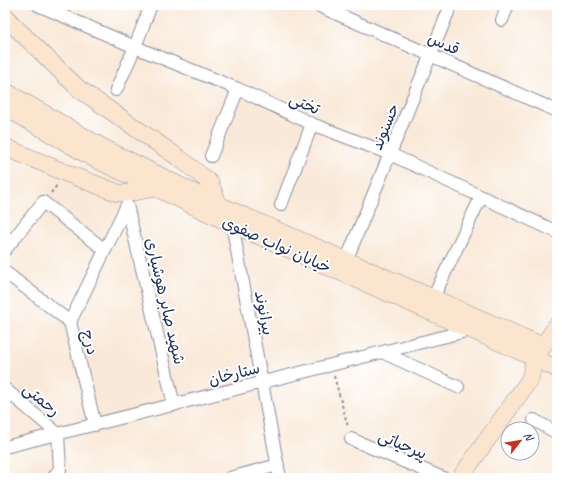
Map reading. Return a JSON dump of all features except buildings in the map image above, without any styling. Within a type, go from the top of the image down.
[{"type":"main road","points":[[7,20],[79,89],[179,158],[202,176],[210,183],[219,205]]},
{"type":"main road","name":"خیابان نواب صفوی","points":[[5,91],[104,148],[219,205],[434,298],[539,352],[556,367]]},
{"type":"main road","name":"خیابان نواب صفوی","points":[[5,107],[91,157],[232,224],[470,330],[539,352]]},
{"type":"main road","points":[[5,147],[118,193],[128,193],[156,188]]},
{"type":"main road","points":[[102,186],[116,181],[119,175],[114,168]]},
{"type":"main road","points":[[460,478],[530,379],[539,352],[557,325]]},
{"type":"main road","points":[[530,379],[556,367]]},
{"type":"street","name":"تختی","points":[[38,5],[238,90],[312,124],[390,154],[557,232]]},
{"type":"street","points":[[116,90],[151,5]]},
{"type":"street","name":"قدس","points":[[317,5],[431,54],[557,111]]},
{"type":"street","name":"حسنوند","points":[[346,261],[451,5]]},
{"type":"street","points":[[502,20],[508,5]]},
{"type":"street","points":[[212,156],[238,90]]},
{"type":"street","points":[[281,205],[312,124]]},
{"type":"street","points":[[434,298],[481,197]]},
{"type":"street","points":[[5,250],[43,202],[105,250],[70,322]]},
{"type":"street","name":"شهید صابر هوشیاری","points":[[105,250],[127,205],[174,405]]},
{"type":"street","name":"بیرانوند","points":[[232,224],[280,478]]},
{"type":"street","name":"درج","points":[[5,272],[70,322],[95,424]]},
{"type":"street","name":"ستارخان","points":[[5,447],[470,330]]},
{"type":"street","points":[[382,352],[458,387]]},
{"type":"street","name":"رحمتی","points":[[5,389],[58,434]]},
{"type":"street","points":[[534,420],[557,433]]},
{"type":"street","points":[[53,478],[60,469],[58,434]]},
{"type":"street","name":"پیرحیاتی","points":[[351,439],[443,478]]},
{"type":"street","points":[[230,478],[278,465]]},
{"type":"path","points":[[43,202],[66,173]]},
{"type":"path","points":[[331,365],[351,439]]}]
